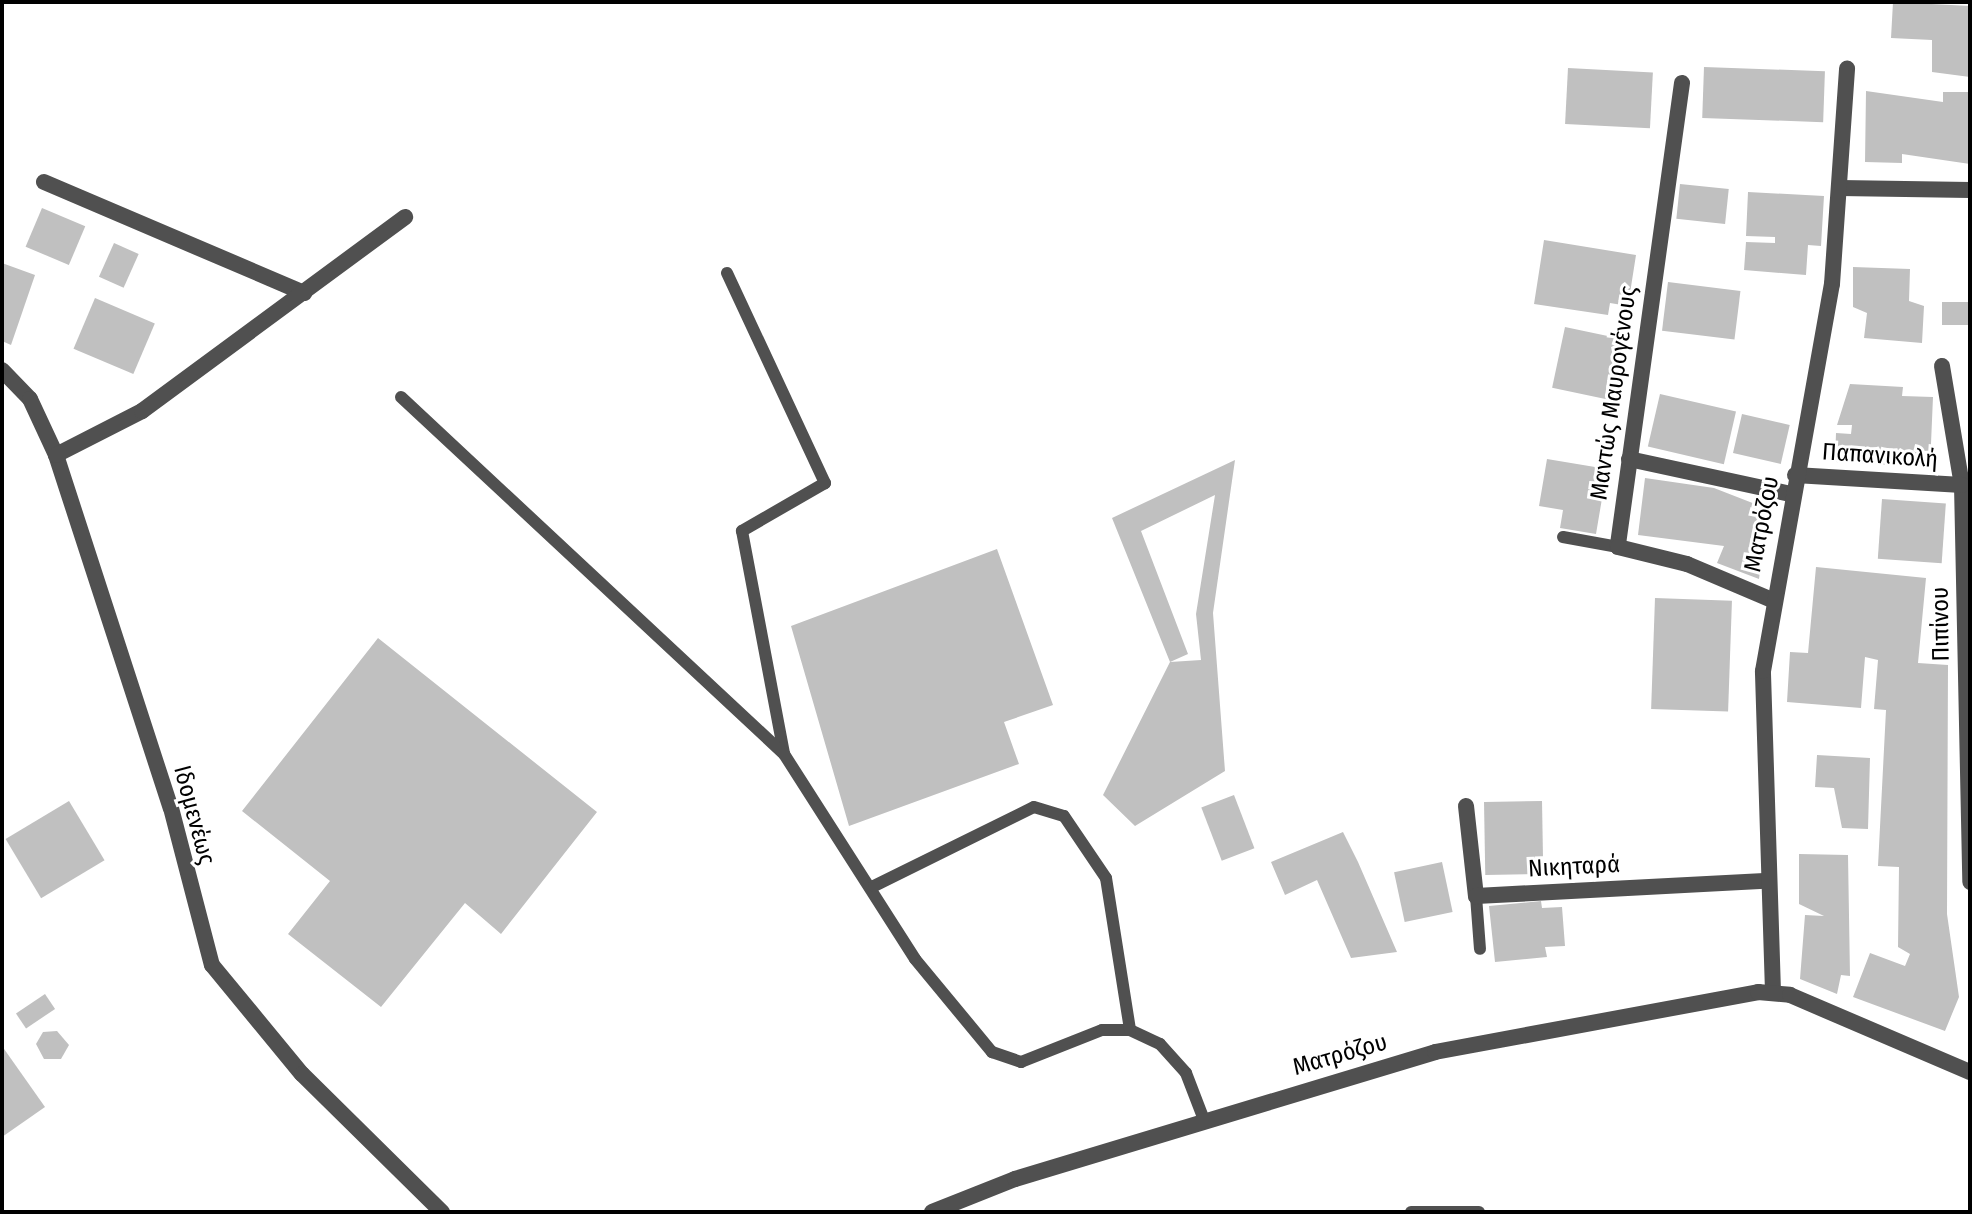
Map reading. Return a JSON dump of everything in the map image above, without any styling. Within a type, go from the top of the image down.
[{"type":"street","name":"Ματρόζου","points":[[932,1212],[1204,1120],[1447,1049],[1773,992],[1765,881],[1763,684],[1772,600],[1791,494],[1819,379],[1840,188],[1847,69]]},
{"type":"street","name":"Μαντώς Μαυρογένους","points":[[1618,547],[1682,83]]},
{"type":"street","points":[[44,182],[304,293]]},
{"type":"street","points":[[1840,188],[1970,190]]},
{"type":"street","points":[[56,455],[130,418],[405,217]]},
{"type":"street","name":"Πιπίνου","points":[[1942,366],[1962,485],[1970,882]]},
{"type":"street","name":"Ιδομενέως","points":[[2,370],[25,391],[56,455],[171,808],[212,965],[302,1074],[442,1212]]},
{"type":"street","points":[[1629,459],[1791,494]]},
{"type":"street","name":"Παπανικολή","points":[[1795,475],[1962,485]]},
{"type":"street","points":[[1618,547],[1687,564],[1772,600]]},
{"type":"street","points":[[1466,806],[1476,896]]},
{"type":"street","name":"Νικηταρά","points":[[1476,896],[1765,881]]},
{"type":"street","points":[[1773,992],[1970,1072]]},
{"type":"lane","points":[[727,273],[825,483],[742,531],[784,754]]},
{"type":"lane","points":[[401,397],[618,592],[784,754],[874,886],[915,959],[1007,1060],[1037,1057],[1102,1030],[1130,1030],[1160,1044],[1186,1073],[1204,1120]]},
{"type":"lane","points":[[1563,537],[1618,547]]},
{"type":"lane","points":[[874,886],[1034,807],[1064,816],[1106,878],[1130,1030]]},
{"type":"lane","points":[[1476,896],[1480,949]]},
{"type":"lane","points":[[1414,1212],[1479,1212]]},
{"type":"building","points":[[1893,2],[1970,6],[1970,77],[1932,72],[1932,40],[1891,38]]},
{"type":"building","points":[[1704,67],[1825,71],[1823,122],[1702,118]]},
{"type":"building","points":[[1568,68],[1653,72],[1650,128],[1565,124]]},
{"type":"building","points":[[1866,91],[1943,102],[1943,92],[1970,92],[1970,164],[1902,154],[1902,163],[1865,162]]},
{"type":"building","points":[[1680,184],[1729,189],[1725,224],[1676,219]]},
{"type":"building","points":[[1748,192],[1824,196],[1821,246],[1808,245],[1806,275],[1744,270],[1746,242],[1775,243],[1775,237],[1746,236]]},
{"type":"building","points":[[42,208],[85,226],[69,265],[26,247]]},
{"type":"building","points":[[1544,240],[1636,255],[1628,306],[1610,303],[1608,315],[1534,304]]},
{"type":"building","points":[[114,243],[139,254],[124,288],[99,277]]},
{"type":"building","points":[[2,263],[35,275],[11,345],[2,341]]},
{"type":"building","points":[[1853,267],[1910,269],[1909,301],[1924,306],[1922,343],[1864,338],[1867,313],[1853,307]]},
{"type":"building","points":[[1668,282],[1740,291],[1734,340],[1662,331]]},
{"type":"building","points":[[95,298],[155,323],[133,374],[74,349]]},
{"type":"building","points":[[1942,302],[1970,302],[1970,325],[1942,325]]},
{"type":"building","points":[[1565,327],[1627,340],[1614,401],[1552,388]]},
{"type":"building","points":[[1850,384],[1903,387],[1902,396],[1933,397],[1930,467],[1835,462],[1836,433],[1851,434],[1852,425],[1837,425]]},
{"type":"building","points":[[1660,394],[1736,412],[1724,464],[1648,447]]},
{"type":"building","points":[[1742,414],[1790,425],[1781,464],[1733,453]]},
{"type":"building","points":[[1547,459],[1607,469],[1596,534],[1560,528],[1563,510],[1539,506]]},
{"type":"building","points":[[1235,460],[1213,613],[1225,771],[1135,826],[1103,795],[1170,662],[1112,518]],"holes":[[[1215,495],[1196,614],[1201,660],[1170,662],[1188,654],[1141,531]]]},
{"type":"building","points":[[1645,478],[1714,488],[1768,509],[1759,579],[1717,563],[1724,546],[1638,535]]},
{"type":"building","points":[[1882,499],[1946,503],[1942,563],[1878,559]]},
{"type":"building","points":[[997,549],[1053,705],[1004,722],[1019,764],[849,826],[791,626]]},
{"type":"building","points":[[1816,567],[1926,578],[1918,663],[1948,665],[1947,914],[1959,997],[1945,1031],[1853,997],[1870,953],[1905,966],[1910,954],[1898,947],[1899,867],[1878,866],[1886,710],[1874,709],[1878,660],[1865,657],[1861,708],[1787,702],[1790,652],[1808,653]]},
{"type":"building","points":[[1655,598],[1732,601],[1728,712],[1651,709]]},
{"type":"building","points":[[378,638],[597,812],[501,934],[465,903],[381,1007],[288,934],[330,881],[242,811]]},
{"type":"building","points":[[1817,755],[1870,758],[1868,829],[1842,828],[1834,788],[1815,787]]},
{"type":"building","points":[[1234,795],[1254,848],[1222,861],[1201,808]]},
{"type":"building","points":[[69,801],[105,860],[41,898],[6,839]]},
{"type":"building","points":[[1542,801],[1543,874],[1485,875],[1484,802]]},
{"type":"building","points":[[1343,832],[1397,952],[1351,958],[1317,880],[1285,895],[1271,862]]},
{"type":"building","points":[[1799,854],[1848,855],[1850,976],[1841,975],[1837,994],[1800,979],[1805,915],[1824,916],[1799,904]]},
{"type":"building","points":[[1442,862],[1453,912],[1405,922],[1394,872]]},
{"type":"building","points":[[1541,901],[1542,908],[1562,907],[1565,946],[1545,947],[1547,957],[1495,962],[1489,906]]},
{"type":"building","points":[[45,994],[55,1009],[26,1028],[16,1014]]},
{"type":"building","points":[[57,1031],[69,1045],[61,1059],[44,1059],[36,1044],[43,1032]]},
{"type":"building","points":[[2,1046],[45,1107],[2,1137]]}]
